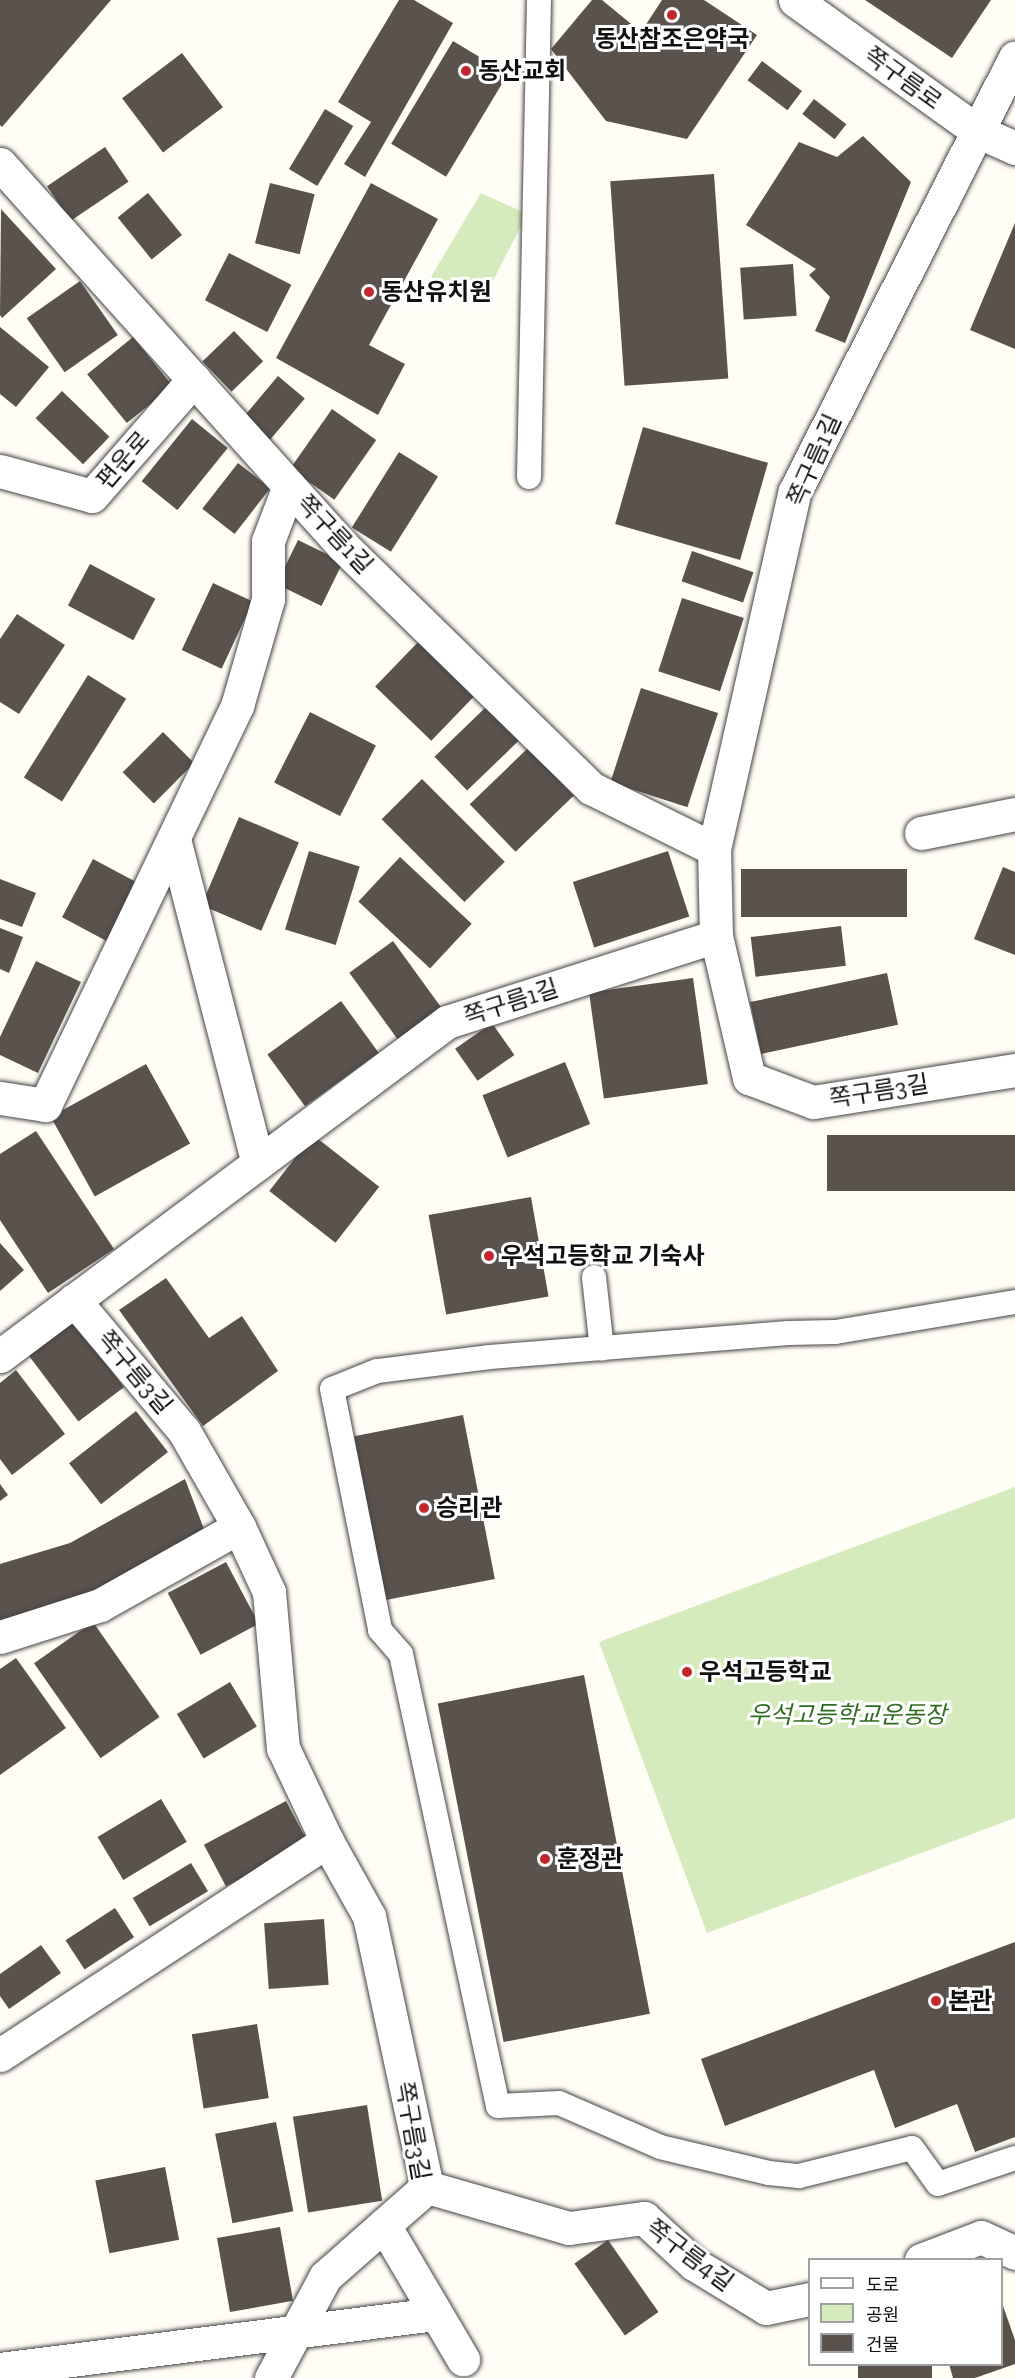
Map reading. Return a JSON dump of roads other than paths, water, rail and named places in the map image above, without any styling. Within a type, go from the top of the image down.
[{"type":"street","name":"쪽구름로","points":[[795,0],[977,132],[1015,148]]},
{"type":"street","name":"쪽구름1길","points":[[74,1300],[447,1022],[716,936],[714,849],[795,491],[1015,58]]},
{"type":"street","name":"쪽구름1길","points":[[0,164],[343,546],[591,788],[714,849]]},
{"type":"street","name":"편운로","points":[[0,471],[92,496],[194,379]]},
{"type":"street","name":"쪽구름1길","points":[[0,1098],[45,1105],[237,706],[268,598],[268,542],[289,486]]},
{"type":"street","points":[[921,833],[1015,814]]},
{"type":"street","points":[[174,839],[258,1163]]},
{"type":"street","name":"쪽구름3길","points":[[716,936],[749,1078],[813,1102],[1015,1070]]},
{"type":"street","points":[[0,1356],[74,1300]]},
{"type":"street","name":"쪽구름3길","points":[[74,1300],[184,1431],[239,1527],[269,1592],[283,1748],[327,1841],[369,1916],[427,2187],[325,2277],[271,2378]]},
{"type":"street","points":[[0,1637],[100,1605],[239,1527]]},
{"type":"street","points":[[0,2055],[327,1841]]},
{"type":"street","name":"쪽구름4길","points":[[427,2187],[569,2228],[644,2218],[694,2264],[766,2308],[808,2299]]},
{"type":"street","points":[[384,2225],[463,2360]]},
{"type":"street","points":[[924,2258],[981,2236],[1015,2253]]},
{"type":"street","points":[[0,2369],[436,2314]]},
{"type":"lane","points":[[529,477],[540,0]]},
{"type":"lane","points":[[594,1277],[603,1348]]},
{"type":"lane","points":[[1015,1302],[836,1332],[788,1333],[490,1357],[376,1371],[332,1389],[380,1630],[400,1654],[498,2106],[559,2103],[660,2147],[769,2173],[799,2176],[912,2148],[938,2184],[1015,2158]]},
{"type":"place","name":"동산참조은약국","points":[[672,15]]},
{"type":"place","name":"동산교회","points":[[466,71]]},
{"type":"place","name":"동산유치원","points":[[369,292]]},
{"type":"place","name":"우석고등학교 기숙사","points":[[489,1256]]},
{"type":"place","name":"승리관","points":[[424,1508]]},
{"type":"place","name":"우석고등학교","points":[[687,1672]]},
{"type":"place","name":"훈정관","points":[[545,1859]]},
{"type":"place","name":"본관","points":[[936,2001]]},
{"type":"park label","name":"우석고등학교운동장","points":[[847,1715]]}]
